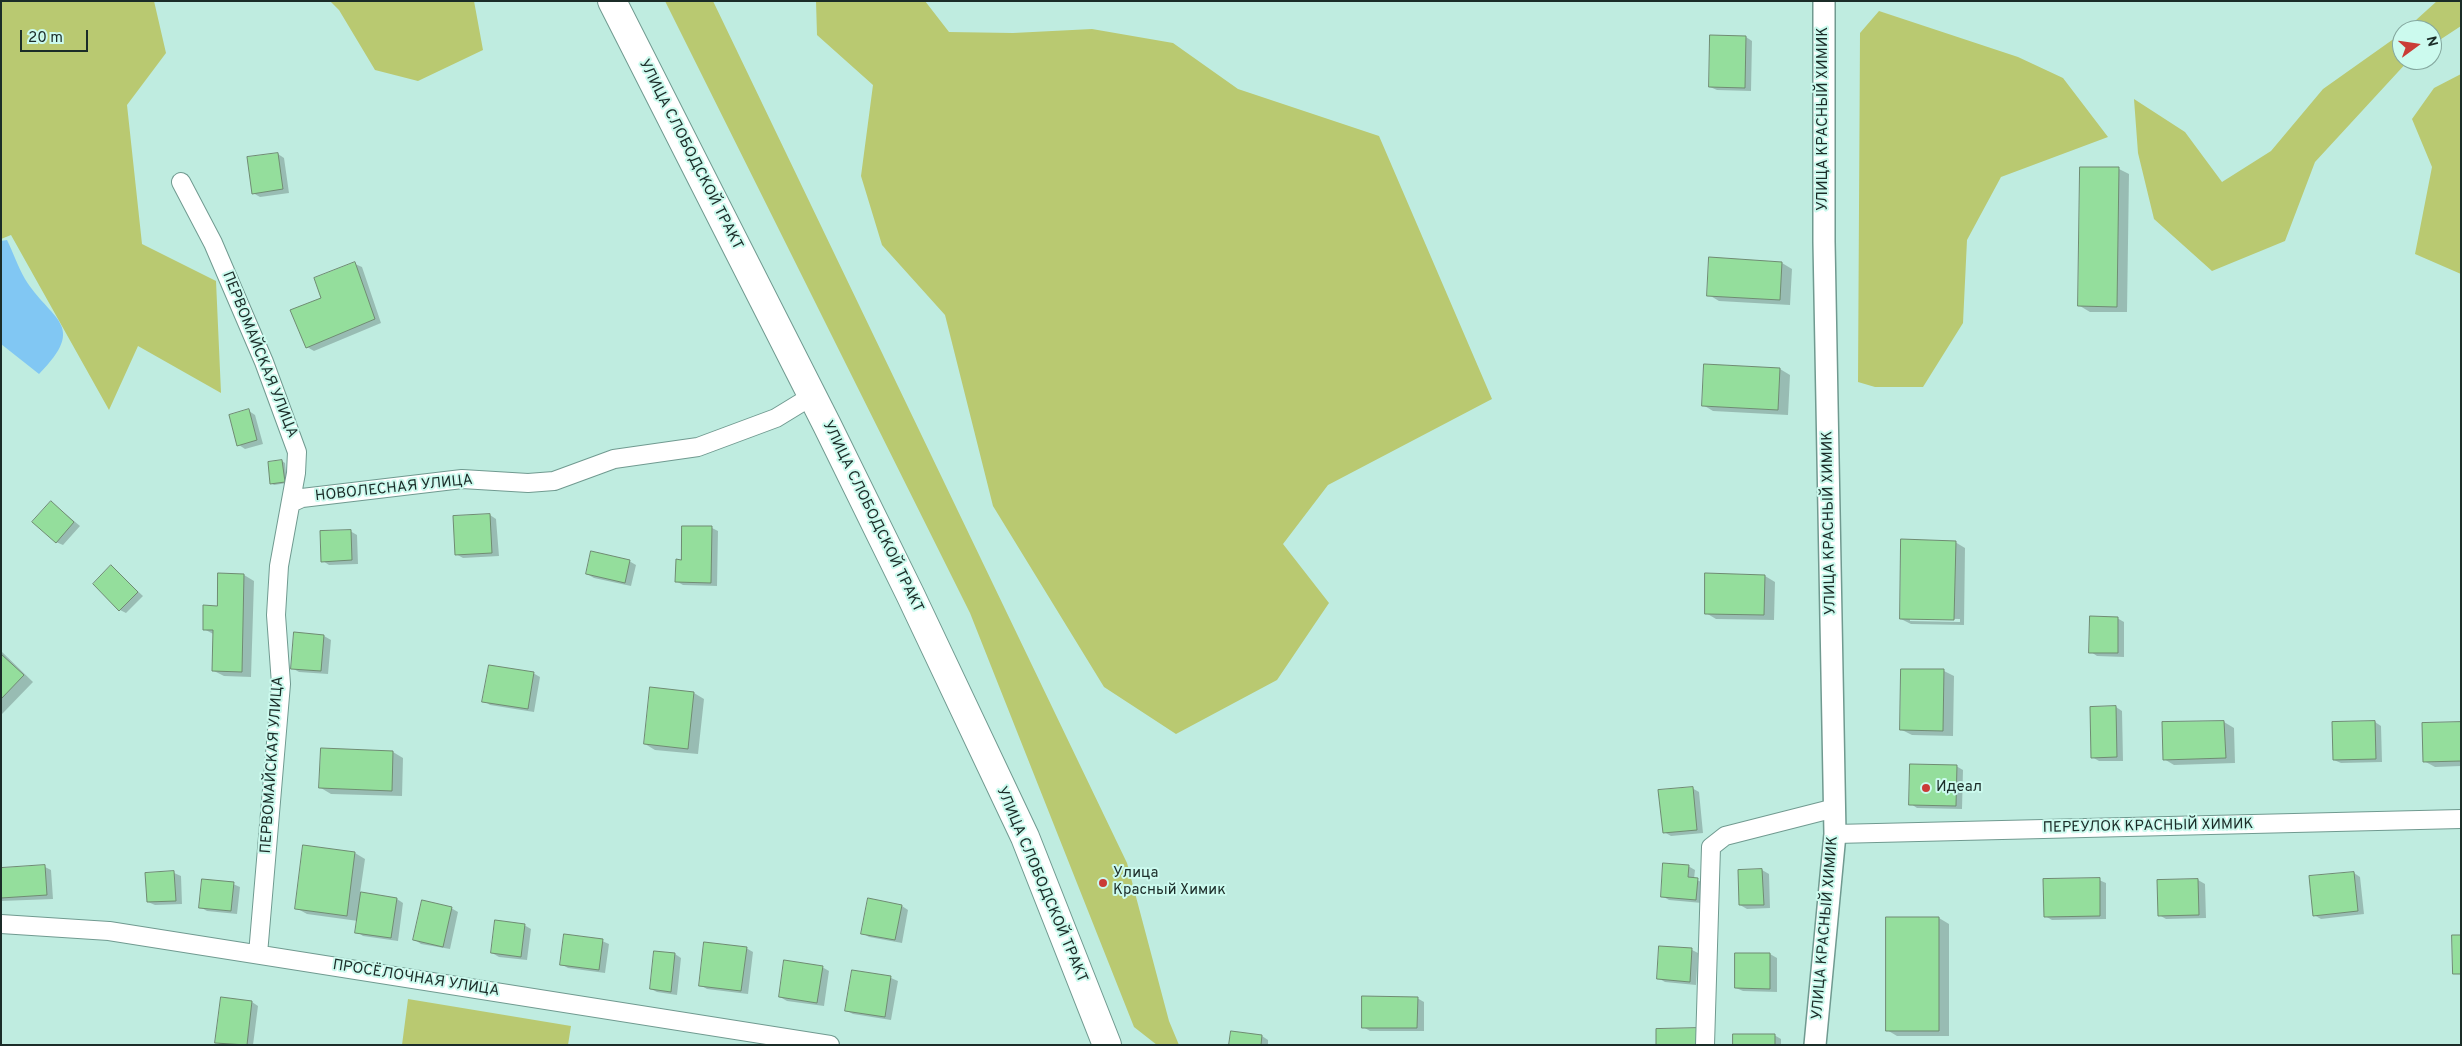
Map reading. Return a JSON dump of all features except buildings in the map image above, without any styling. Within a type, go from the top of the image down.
[{"type":"main road","name":"УЛИЦА СЛОБОДСКОЙ ТРАКТ","points":[[612,1],[910,594],[1024,838],[1107,1045]]},
{"type":"street","name":"УЛИЦА КРАСНЫЙ ХИМИК","points":[[1815,1045],[1835,834],[1824,242],[1824,1]]},
{"type":"street","name":"ПЕРВОМАЙСКАЯ УЛИЦА","points":[[181,182],[213,243],[293,436],[297,452],[292,503],[279,566],[276,615],[281,684],[258,954]]},
{"type":"street","name":"НОВОЛЕСНАЯ УЛИЦА","points":[[292,503],[302,498],[462,479],[528,483],[554,481],[614,458],[698,447],[776,418],[812,396]]},
{"type":"street","points":[[1705,1045],[1710,852],[1713,844],[1725,836],[1835,808]]},
{"type":"street","name":"ПЕРЕУЛОК КРАСНЫЙ ХИМИК","points":[[1835,834],[2461,819]]},
{"type":"street","name":"ПРОСЁЛОЧНАЯ УЛИЦА","points":[[1,924],[109,931],[830,1045]]},
{"type":"green space","points":[[1,1],[154,1],[166,53],[127,105],[142,244],[216,281],[221,393],[138,346],[109,410],[11,235],[1,239]]},
{"type":"green space","points":[[330,1],[474,1],[483,50],[418,81],[375,70],[339,10]]},
{"type":"green space","points":[[665,1],[713,1],[1127,863],[1169,1021],[1179,1045],[1157,1045],[1134,1027],[970,613]]},
{"type":"green space","points":[[816,1],[925,1],[949,32],[1013,33],[1092,29],[1173,43],[1238,89],[1379,136],[1492,399],[1328,485],[1283,544],[1329,603],[1277,680],[1176,734],[1104,687],[993,506],[945,315],[882,245],[861,176],[873,85],[817,35]]},
{"type":"green space","points":[[2437,1],[2461,1],[2461,26],[2442,38],[2442,20],[2416,20]]},
{"type":"green space","points":[[1879,11],[2018,57],[2063,78],[2108,137],[2001,177],[1967,240],[1963,323],[1923,387],[1875,387],[1858,382],[1860,33]]},
{"type":"green space","points":[[2392,40],[2392,70],[2400,70],[2315,162],[2285,241],[2212,271],[2154,219],[2138,153],[2134,99],[2185,132],[2222,182],[2271,151],[2323,89]]},
{"type":"green space","points":[[2461,74],[2461,274],[2415,254],[2432,167],[2412,119],[2434,88]]},
{"type":"green space","points":[[408,999],[571,1026],[568,1045],[402,1045]]},
{"type":"water","points":[[7,240],[25,279],[54,314],[60,323],[63,333],[61,344],[54,357],[39,374],[1,344],[1,241]]},
{"type":"place","name":"Идеал","points":[[1926,788]]},
{"type":"place","name":"Улица Красный Химик","points":[[1103,883]]}]
